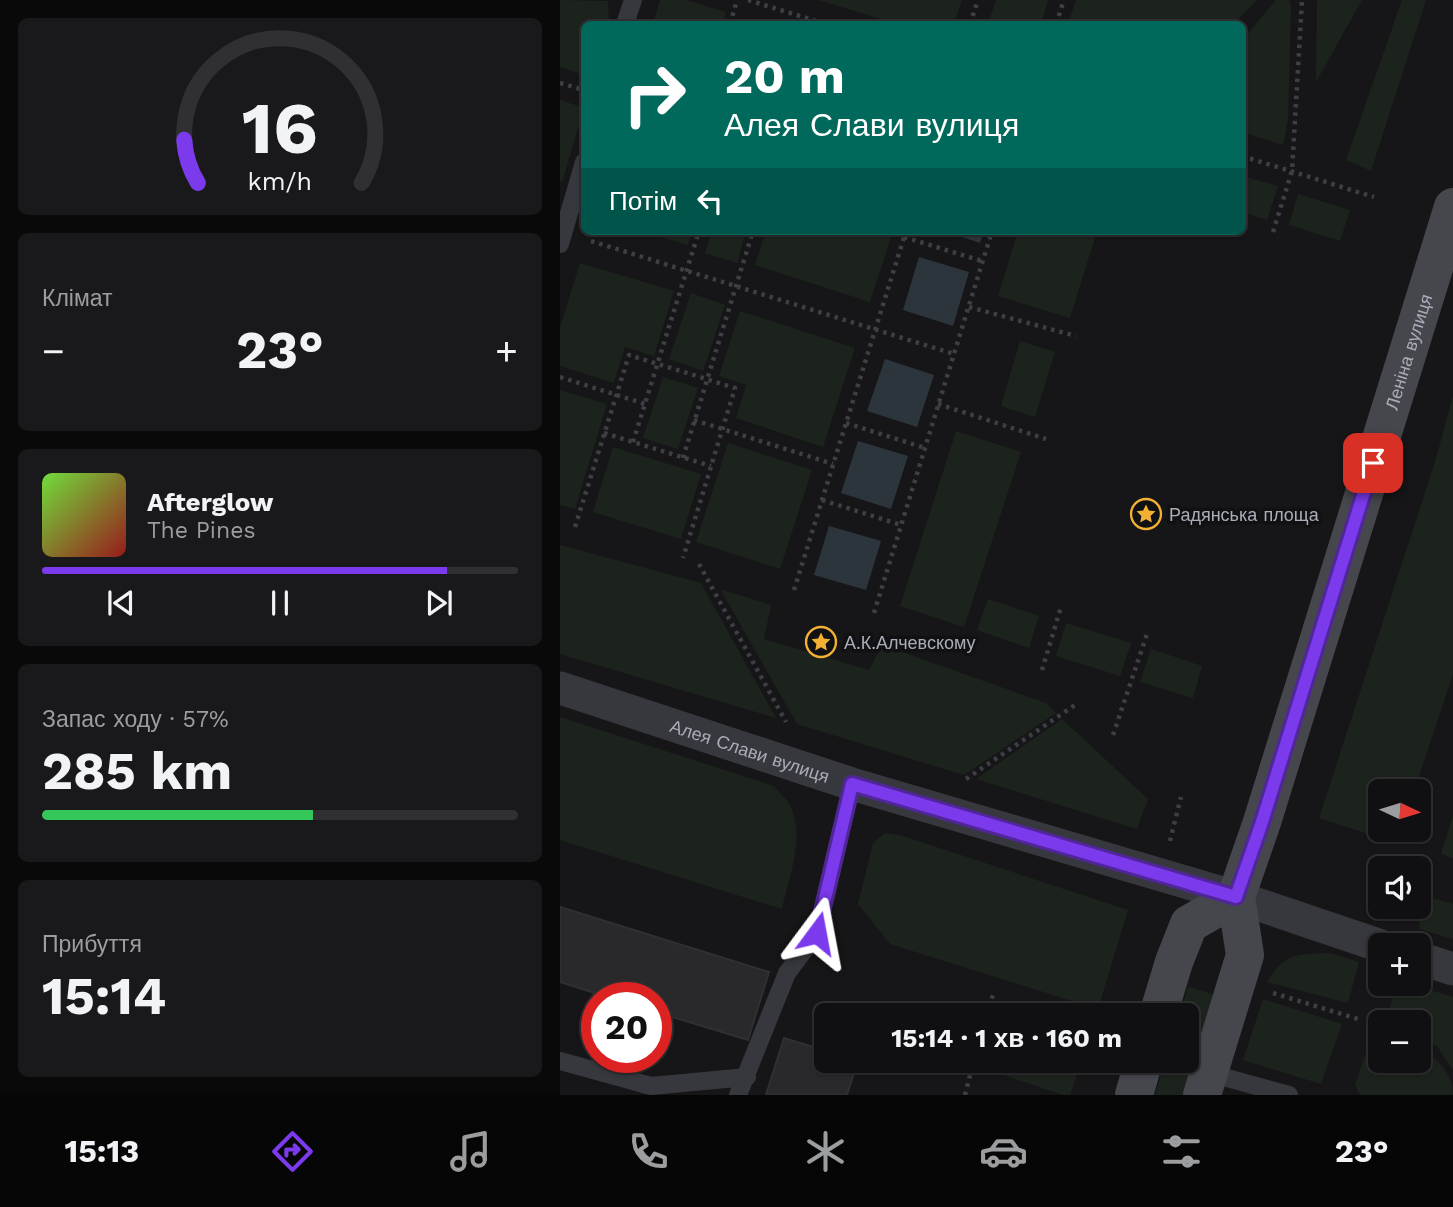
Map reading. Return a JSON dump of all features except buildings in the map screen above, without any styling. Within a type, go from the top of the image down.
[{"type":"street","name":"Леніна вулиця","points":[[1206,1084],[1245,955],[1236,897],[1262,822],[1453,207]]},
{"type":"street","name":"Алея Слави вулиця","points":[[560,688],[852,784],[1236,897],[1368,942]]},
{"type":"street","points":[[1162,1003],[1189,924],[1236,897]]},
{"type":"street","points":[[1431,962],[1453,969]]},
{"type":"street","points":[[1133,1095],[1140,1073]]},
{"type":"lane","points":[[626,21],[633,0]]},
{"type":"lane","points":[[562,239],[581,172]]},
{"type":"lane","points":[[738,1095],[787,973],[817,933],[852,784]]},
{"type":"lane","points":[[560,1061],[651,1086],[747,1077]]},
{"type":"lane","points":[[1206,1084],[1289,1095]]},
{"type":"path","points":[[731,21],[737,0]]},
{"type":"path","points":[[748,0],[816,21]]},
{"type":"path","points":[[971,21],[978,0]]},
{"type":"path","points":[[1057,21],[1064,0]]},
{"type":"path","points":[[1273,232],[1292,171],[1302,0]]},
{"type":"path","points":[[560,83],[581,89]]},
{"type":"path","points":[[1246,157],[1374,197]]},
{"type":"path","points":[[633,442],[698,235]]},
{"type":"path","points":[[683,458],[752,235]]},
{"type":"path","points":[[874,613],[991,235]]},
{"type":"path","points":[[794,590],[904,237],[982,261]]},
{"type":"path","points":[[562,239],[686,271],[954,354]]},
{"type":"path","points":[[968,307],[1076,335]]},
{"type":"path","points":[[575,527],[629,355],[735,388],[683,558]]},
{"type":"path","points":[[560,377],[645,404]]},
{"type":"path","points":[[938,404],[1046,439]]},
{"type":"path","points":[[694,421],[833,464]]},
{"type":"path","points":[[846,423],[925,448]]},
{"type":"path","points":[[604,433],[711,466]]},
{"type":"path","points":[[822,500],[901,525]]},
{"type":"path","points":[[699,564],[790,730]]},
{"type":"path","points":[[1042,670],[1061,607]]},
{"type":"path","points":[[1113,735],[1147,634]]},
{"type":"path","points":[[960,783],[1078,703]]},
{"type":"path","points":[[990,1003],[994,991]]},
{"type":"path","points":[[965,1095],[971,1073]]},
{"type":"shaded area","points":[[560,0],[608,1],[609,21],[581,21],[581,74],[560,67]]},
{"type":"shaded area","points":[[660,0],[686,0],[726,12],[724,21],[654,21]]},
{"type":"shaded area","points":[[819,0],[962,0],[955,21],[887,21]]},
{"type":"shaded area","points":[[996,0],[1048,0],[1042,21],[989,21]]},
{"type":"shaded area","points":[[1076,0],[1257,0],[1236,21],[1069,21]]},
{"type":"shaded area","points":[[1276,0],[1289,0],[1288,120],[1283,145],[1246,133],[1246,35]]},
{"type":"shaded area","points":[[1317,0],[1362,0],[1316,82]]},
{"type":"shaded area","points":[[1402,0],[1426,0],[1371,171],[1346,160]]},
{"type":"shaded area","points":[[560,100],[581,107],[581,118],[562,182]]},
{"type":"shaded area","points":[[1246,177],[1278,186],[1267,220],[1246,213]]},
{"type":"shaded area","points":[[1298,194],[1350,210],[1340,241],[1289,225]]},
{"type":"shaded area","points":[[653,235],[691,235],[688,245]]},
{"type":"shaded area","points":[[711,235],[745,235],[737,263],[705,253]]},
{"type":"shaded area","points":[[765,235],[892,235],[870,302],[755,265]]},
{"type":"shaded area","points":[[956,235],[983,235],[980,243]]},
{"type":"shaded area","points":[[1017,235],[1096,235],[1070,318],[998,296]]},
{"type":"shaded area","points":[[919,257],[969,272],[953,326],[903,310]]},
{"type":"shaded area","points":[[580,263],[674,291],[654,356],[625,347],[614,383],[560,366],[560,328]]},
{"type":"shaded area","points":[[691,293],[725,305],[703,371],[669,359]]},
{"type":"shaded area","points":[[740,311],[855,348],[823,447],[736,418],[746,385],[719,376]]},
{"type":"shaded area","points":[[1020,341],[1055,352],[1035,417],[1001,406]]},
{"type":"shaded area","points":[[885,359],[934,375],[917,427],[867,411]]},
{"type":"shaded area","points":[[663,377],[698,388],[678,449],[643,438]]},
{"type":"shaded area","points":[[560,390],[607,404],[575,509],[560,505]]},
{"type":"shaded area","points":[[1453,396],[1453,674],[1418,779],[1368,779],[1368,834],[1319,818],[1435,462]]},
{"type":"shaded area","points":[[956,431],[1021,452],[964,627],[900,606]]},
{"type":"shaded area","points":[[858,441],[908,456],[891,509],[841,493]]},
{"type":"shaded area","points":[[728,443],[812,470],[780,569],[696,542]]},
{"type":"shaded area","points":[[613,447],[701,474],[681,539],[593,512]]},
{"type":"shaded area","points":[[829,526],[881,541],[866,590],[814,575]]},
{"type":"shaded area","points":[[560,545],[701,583],[776,718],[560,654]]},
{"type":"shaded area","points":[[720,589],[771,605],[764,639],[869,670],[882,645],[1046,703],[1056,713],[964,775],[797,724]]},
{"type":"shaded area","points":[[988,599],[1039,616],[1029,648],[977,630]]},
{"type":"shaded area","points":[[1066,623],[1131,643],[1120,676],[1056,656]]},
{"type":"shaded area","points":[[1151,649],[1202,666],[1193,698],[1140,682]]},
{"type":"shaded area","points":[[560,717],[774,786],[788,802],[796,828],[795,855],[782,909],[560,840]]},
{"type":"shaded area","points":[[1062,719],[1148,799],[1137,829],[976,779]]},
{"type":"shaded area","points":[[1453,815],[1453,858],[1441,854]]},
{"type":"shaded area","points":[[885,833],[903,836],[1128,910],[1100,1003],[1079,1003],[890,944],[858,904],[873,843]]},
{"type":"shaded area","points":[[1431,898],[1453,904],[1453,939],[1419,929],[1420,919],[1431,919]]},
{"type":"shaded area","points":[[1330,953],[1359,962],[1348,1003],[1267,982],[1286,960],[1301,955]]},
{"type":"shaded area","points":[[1188,987],[1216,995],[1199,1050],[1199,1003],[1183,1003]]},
{"type":"shaded area","points":[[1431,990],[1453,997],[1453,1070],[1437,1046],[1431,1044],[1431,1010],[1389,1010],[1393,996],[1431,996]]},
{"type":"shaded area","points":[[1263,999],[1342,1024],[1321,1084],[1243,1060]]},
{"type":"shaded area","points":[[1368,1051],[1368,1073],[1431,1073],[1431,1056],[1447,1073],[1453,1095],[1360,1095],[1355,1085]]},
{"type":"shaded area","points":[[1007,1073],[1078,1073],[1070,1095],[1006,1076]]},
{"type":"shaded area","points":[[1161,1073],[1192,1073],[1185,1095],[1155,1095]]},
{"type":"place","name":"Радянська площа","points":[[1146,514]]},
{"type":"place","name":"А.К.Алчевскому","points":[[821,642]]},
{"type":"route","points":[[817,933],[852,784],[1236,897],[1262,822],[1373,463]]}]
